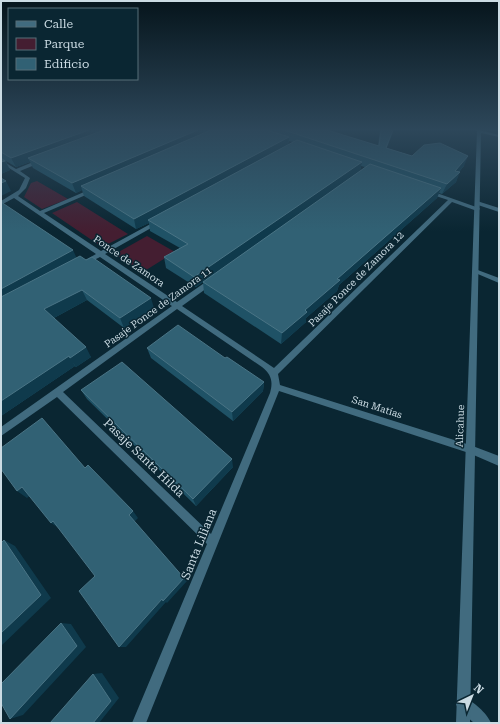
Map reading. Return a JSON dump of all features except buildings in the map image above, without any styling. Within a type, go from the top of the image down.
[{"type":"street","points":[[1,203],[16,197],[28,181],[27,177],[6,164]]},
{"type":"street","points":[[16,170],[32,164]]},
{"type":"street","name":"Alicahue","points":[[463,723],[478,164]]},
{"type":"street","points":[[40,213],[97,188]]},
{"type":"street","points":[[423,190],[451,200],[499,210]]},
{"type":"street","name":"Ponce de Zamora","points":[[16,197],[266,365],[274,373]]},
{"type":"street","name":"Pasaje Ponce de Zamora 12","points":[[274,373],[451,200]]},
{"type":"street","points":[[80,264],[163,219]]},
{"type":"street","points":[[475,271],[499,281]]},
{"type":"street","name":"Pasaje Ponce de Zamora 11","points":[[1,432],[216,278]]},
{"type":"street","points":[[274,373],[276,387]]},
{"type":"street","name":"San Matías","points":[[276,387],[470,449],[499,461]]},
{"type":"street","name":"Santa Liliana","points":[[139,723],[276,387]]},
{"type":"street","name":"Pasaje Santa Hilda","points":[[57,392],[213,543]]},
{"type":"street","points":[[463,704],[484,723]]},
{"type":"green space","points":[[37,181],[68,199],[42,209],[24,197],[31,183]]},
{"type":"green space","points":[[77,202],[128,234],[102,247],[52,213]]},
{"type":"green space","points":[[147,236],[175,252],[143,272],[115,254]]}]
